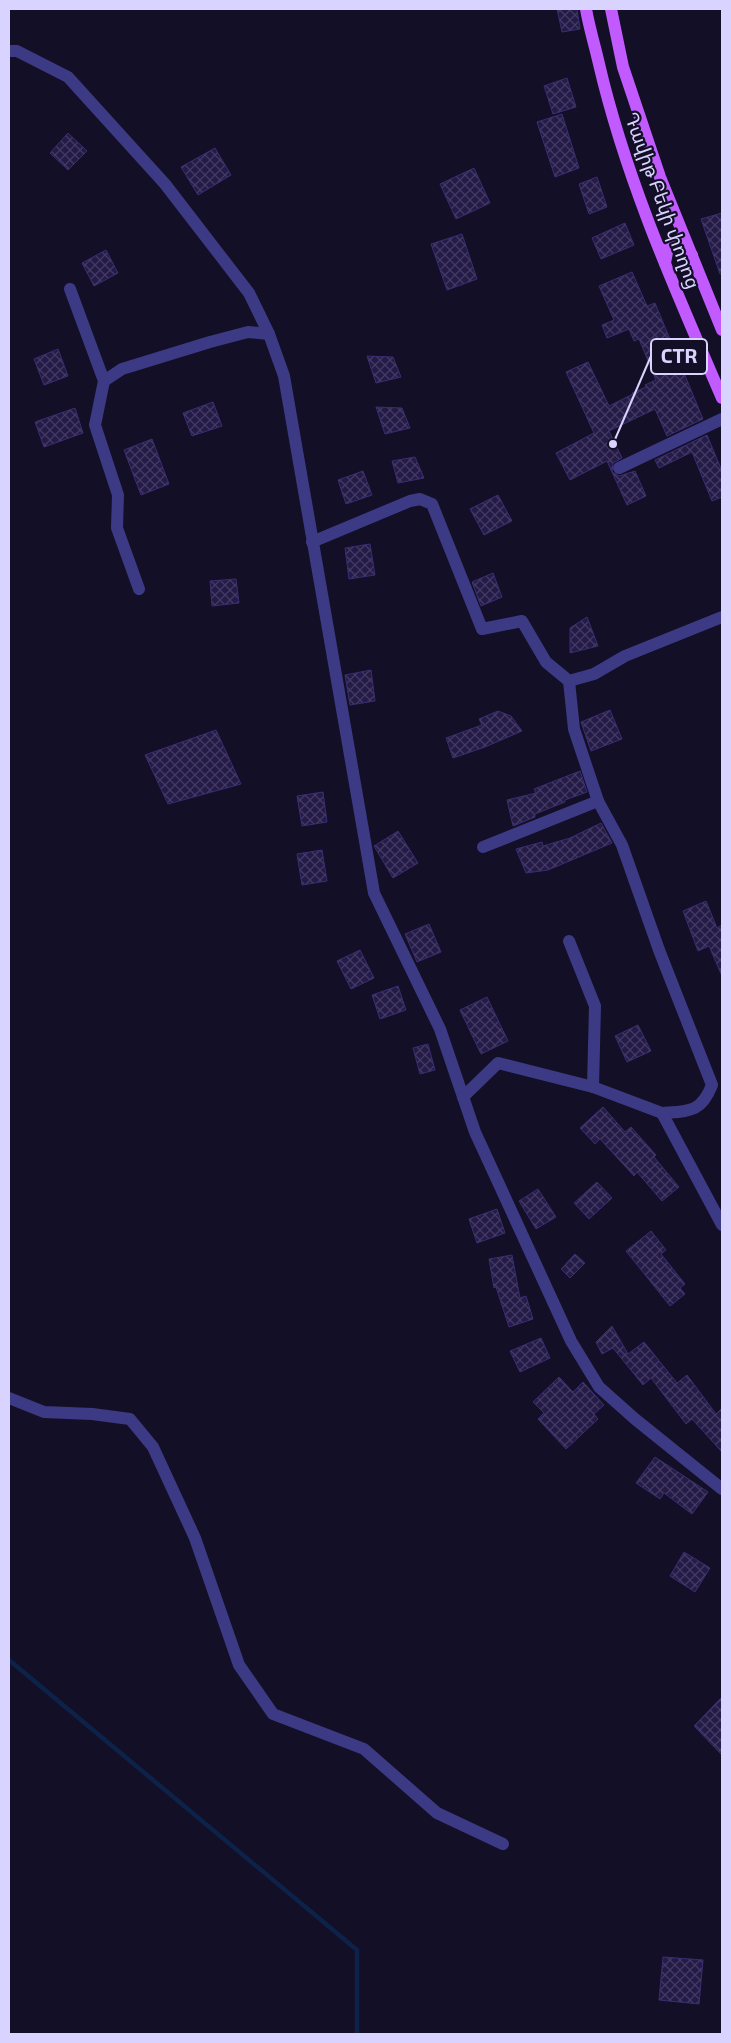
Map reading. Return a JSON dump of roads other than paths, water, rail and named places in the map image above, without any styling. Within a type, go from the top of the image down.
[{"type":"main road","name":"Դավիթ Բեկի փողոց","points":[[586,9],[608,102],[631,176],[665,266],[722,398]]},
{"type":"main road","name":"Դավիթ Բեկի փողոց","points":[[611,9],[624,67],[660,176],[722,330]]},
{"type":"main road","points":[[665,266],[668,247],[677,244],[692,255]]},
{"type":"street","points":[[9,51],[17,51],[68,77],[165,184],[249,294],[269,334],[284,376],[374,893],[440,1028],[475,1132],[571,1341],[599,1387],[635,1419],[722,1489]]},
{"type":"street","points":[[70,289],[104,381],[95,425],[118,495],[118,528],[139,589]]},
{"type":"street","points":[[104,381],[122,369],[193,347],[248,332],[269,334]]},
{"type":"street","points":[[619,468],[722,419]]},
{"type":"street","points":[[312,542],[410,501],[420,499],[432,504],[482,629],[522,621],[546,662],[568,681],[574,729],[598,801],[622,845],[659,950],[712,1085],[707,1098],[691,1111],[662,1113],[593,1087],[498,1063],[463,1097]]},
{"type":"street","points":[[568,681],[594,674],[625,656],[722,618]]},
{"type":"street","points":[[483,847],[598,801]]},
{"type":"street","points":[[569,942],[595,1006],[593,1087]]},
{"type":"street","points":[[662,1113],[722,1225]]},
{"type":"street","points":[[9,1398],[44,1412],[92,1414],[130,1420],[153,1446],[194,1538],[239,1665],[273,1714],[364,1749],[437,1813],[503,1844]]},
{"type":"waterway","points":[[9,1660],[357,1950],[357,2034]]},
{"type":"place","name":"CTR","points":[[613,444]]}]
